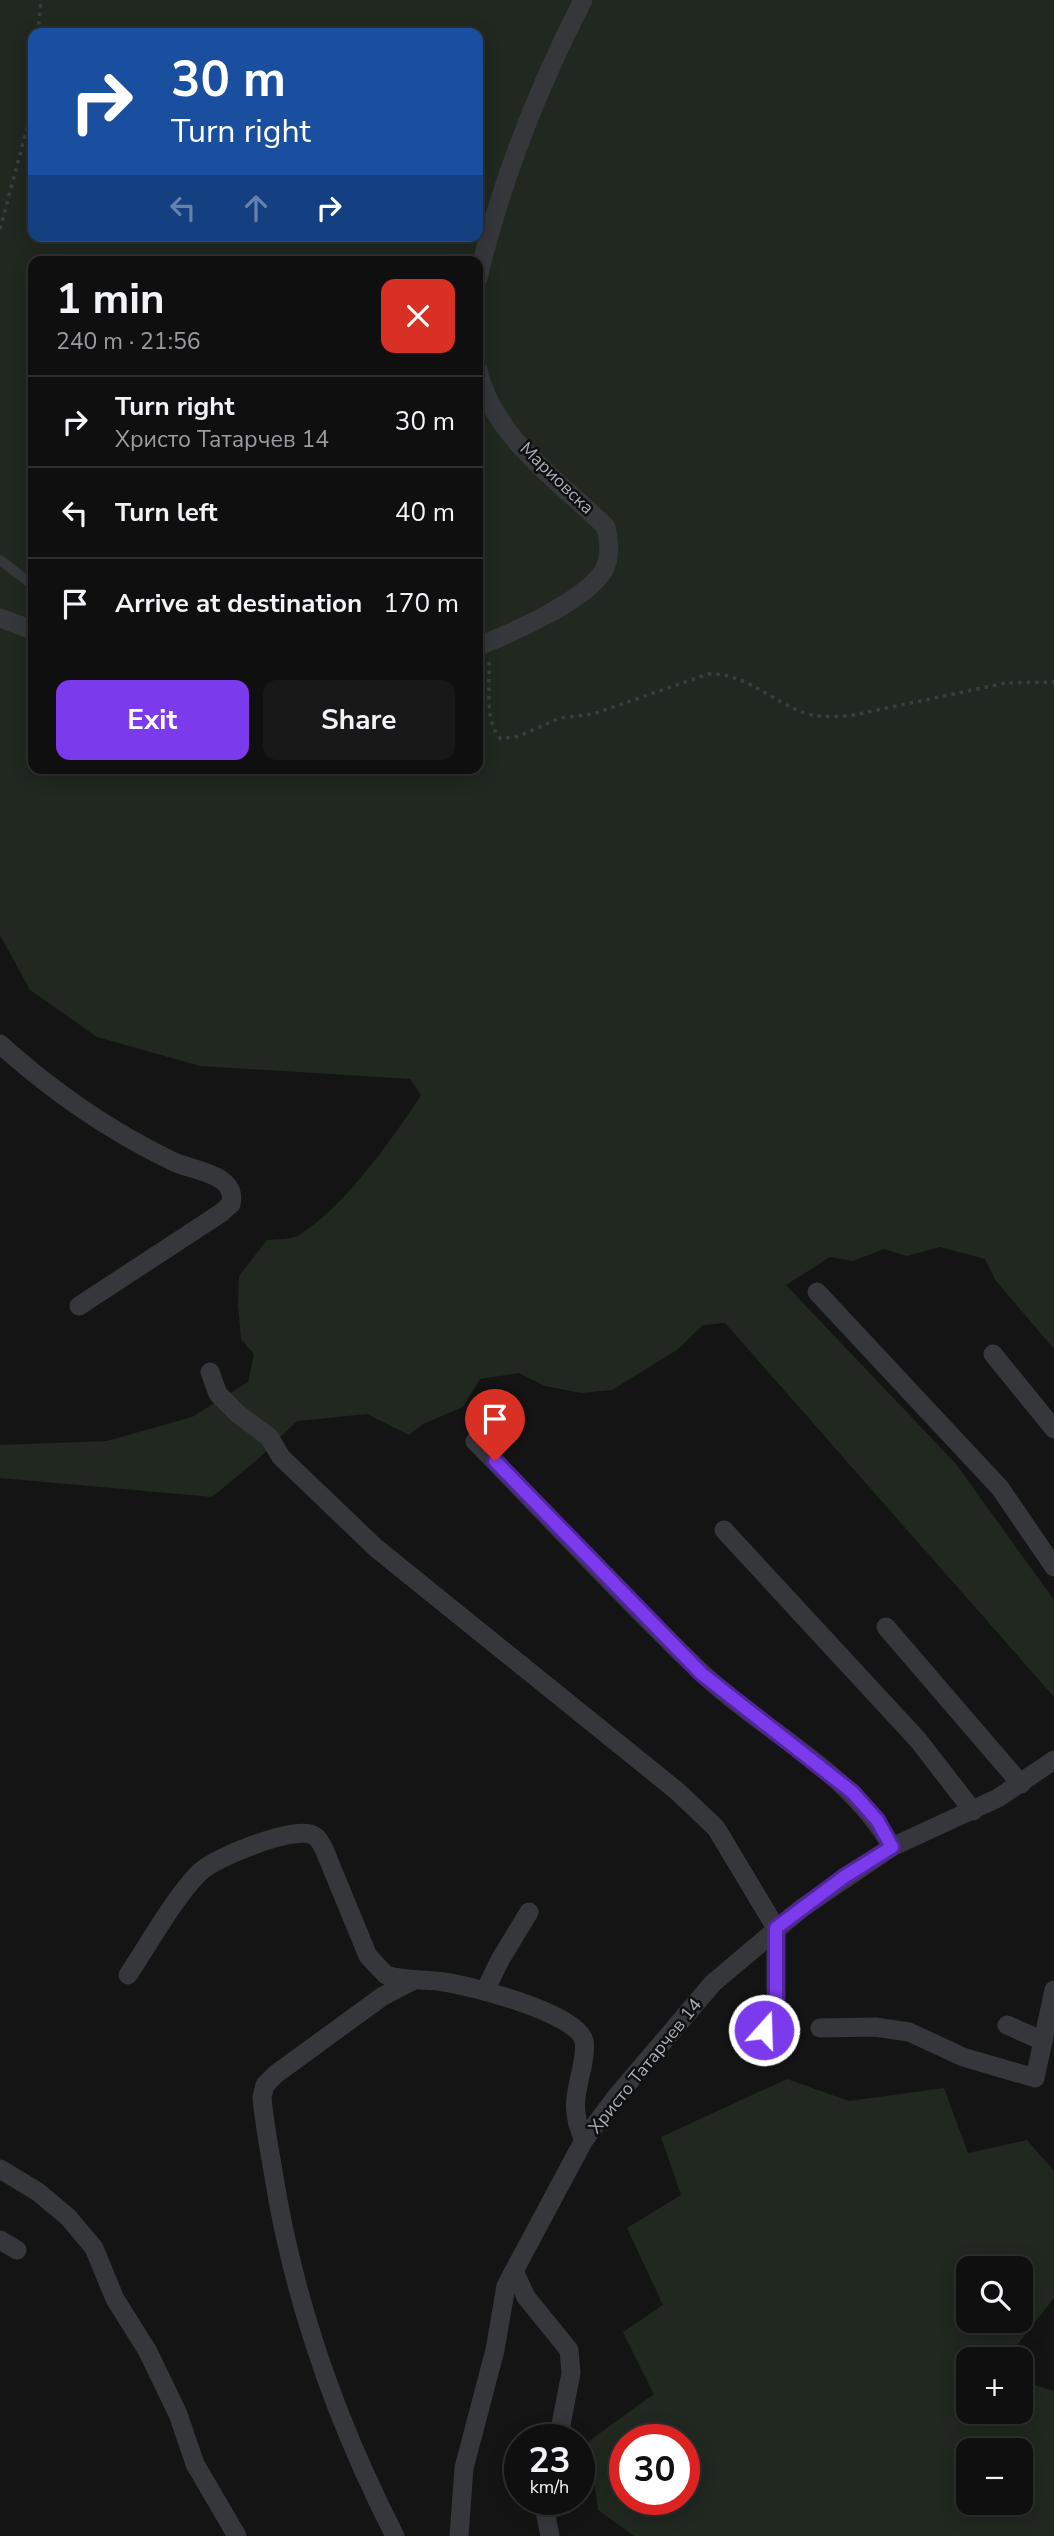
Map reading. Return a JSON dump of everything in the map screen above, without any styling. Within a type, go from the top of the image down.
[{"type":"street","points":[[483,256],[513,160],[552,61],[583,0]]},
{"type":"street","name":"Мариовска","points":[[483,383],[491,405],[505,426],[529,453],[606,527],[609,555],[604,571],[564,606],[483,644]]},
{"type":"street","points":[[0,618],[28,628]]},
{"type":"street","points":[[0,1044],[82,1111],[130,1141],[178,1164],[215,1176],[229,1187],[232,1194],[231,1204],[221,1213],[79,1306]]},
{"type":"street","points":[[817,1292],[1000,1488],[1054,1567]]},
{"type":"street","points":[[993,1354],[1054,1429]]},
{"type":"street","points":[[210,1372],[218,1394],[238,1414],[269,1437],[282,1457],[376,1548],[701,1812],[728,1845],[776,1928],[776,2003],[764,2030]]},
{"type":"street","points":[[475,1441],[702,1674],[852,1792],[877,1820],[892,1847]]},
{"type":"street","points":[[724,1530],[918,1740],[973,1811]]},
{"type":"street","points":[[886,1627],[1021,1784]]},
{"type":"street","name":"Христо Татарчев 14","points":[[459,2536],[466,2458],[495,2350],[506,2286],[584,2140],[625,2086],[713,1983],[776,1928],[844,1877],[892,1847],[973,1811],[1021,1784],[1054,1760]]},
{"type":"street","points":[[128,1975],[192,1882],[207,1866],[279,1838],[302,1833],[318,1838],[373,1964],[386,1975],[485,1991],[545,2013],[566,2023],[583,2037],[585,2045],[575,2120],[584,2140]]},
{"type":"street","points":[[485,1991],[529,1912]]},
{"type":"street","points":[[395,2536],[360,2464],[330,2392],[304,2311],[280,2217],[262,2097],[265,2085],[276,2074],[383,1996],[417,1978]]},
{"type":"street","points":[[820,2028],[875,2026],[909,2032],[963,2057],[1035,2078],[1054,1990]]},
{"type":"street","points":[[1007,2025],[1043,2040]]},
{"type":"street","points":[[0,2169],[48,2200],[81,2231],[94,2248],[115,2299],[147,2350],[178,2414],[195,2464],[237,2536]]},
{"type":"street","points":[[514,2272],[526,2297],[569,2350],[571,2373],[561,2424]]},
{"type":"street","points":[[546,2515],[550,2536]]},
{"type":"lane","points":[[1,561],[28,581]]},
{"type":"path","points":[[38,28],[41,0]]},
{"type":"path","points":[[0,229],[28,124]]},
{"type":"path","points":[[483,644],[491,717],[494,733],[501,740],[519,736],[560,718],[593,714],[708,674],[725,673],[804,713],[824,717],[849,716],[1006,683],[1054,682]]},
{"type":"shaded area","points":[[0,0],[1054,0],[1054,1349],[996,1281],[985,1259],[940,1247],[907,1256],[884,1249],[853,1261],[830,1257],[786,1285],[956,1464],[1054,1600],[1054,1697],[725,1323],[703,1325],[677,1350],[612,1390],[581,1393],[545,1386],[519,1373],[480,1379],[463,1407],[423,1424],[409,1435],[367,1414],[297,1421],[258,1459],[212,1497],[0,1478],[0,1445],[107,1441],[192,1417],[248,1382],[254,1354],[241,1339],[239,1276],[267,1240],[296,1237],[332,1208],[382,1151],[421,1095],[410,1079],[200,1066],[97,1037],[30,990],[0,935]]},
{"type":"shaded area","points":[[787,2079],[849,2101],[944,2088],[968,2153],[1027,2140],[1054,2171],[1054,2298],[1033,2325],[1033,2256],[956,2256],[956,2333],[1026,2333],[1015,2347],[956,2347],[956,2424],[1033,2424],[1033,2385],[1054,2391],[1054,2536],[634,2536],[598,2510],[595,2437],[609,2427],[609,2515],[700,2515],[700,2424],[613,2424],[654,2394],[623,2332],[663,2305],[627,2228],[681,2195],[661,2137]]},
{"type":"route","points":[[495,1461],[702,1674],[852,1792],[877,1820],[892,1847],[844,1877],[776,1928],[776,2003],[764,2030]]}]
